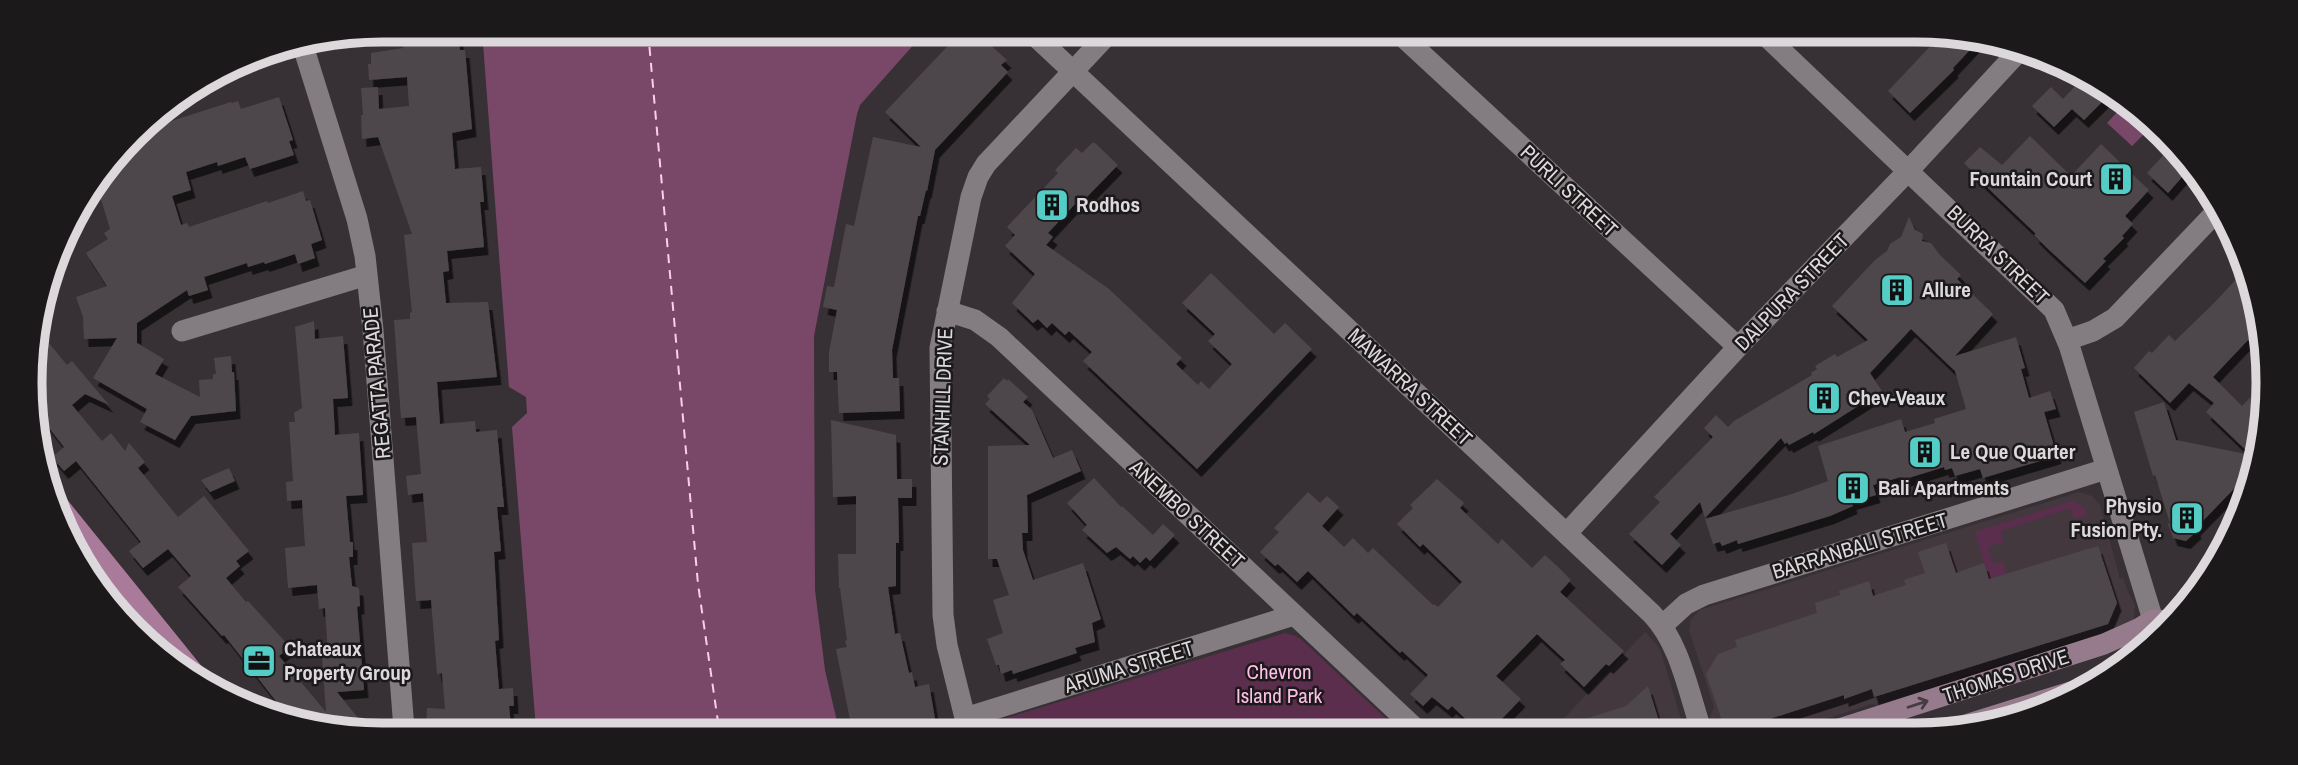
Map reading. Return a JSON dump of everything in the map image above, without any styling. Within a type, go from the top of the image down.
[{"type":"main road","points":[[75,530],[180,657]]},
{"type":"main road","points":[[2134,644],[2155,623]]},
{"type":"main road","name":"THOMAS DRIVE","points":[[1858,723],[2104,644],[2155,623]]},
{"type":"street","name":"MAWARRA STREET","points":[[1041,42],[1662,625],[1674,646],[1699,723]]},
{"type":"street","name":"STANHILL DRIVE","points":[[966,723],[947,645],[943,598],[940,358],[947,311],[971,197],[978,177],[986,164],[1100,42]]},
{"type":"street","name":"PURLI STREET","points":[[1409,42],[1738,347]]},
{"type":"street","name":"BURRA STREET","points":[[1772,42],[2047,301],[2057,315],[2155,623]]},
{"type":"street","name":"REGATTA PARADE","points":[[305,52],[357,219],[367,275],[404,723]]},
{"type":"street","name":"DALPURA STREET","points":[[1567,533],[1738,347],[1909,170],[2013,57]]},
{"type":"street","points":[[2067,340],[2101,328],[2115,318],[2212,216]]},
{"type":"street","points":[[182,331],[367,275]]},
{"type":"street","name":"ANEMBO STREET","points":[[947,311],[975,320],[994,333],[1409,723]]},
{"type":"street","name":"BARRANBALI STREET","points":[[1662,625],[1686,604],[1704,595],[2106,469]]},
{"type":"street","name":"ARUMA STREET","points":[[969,723],[1294,615]]},
{"type":"shaded area","points":[[483,42],[916,42],[860,105],[814,336],[815,590],[825,670],[837,723],[536,723],[512,427],[527,413],[526,397],[509,387]]},
{"type":"shaded area","points":[[2120,110],[2146,132],[2132,146],[2107,123]]},
{"type":"shaded area","points":[[2079,492],[2092,496],[2100,505],[2120,579],[2123,578],[2135,605],[2134,621],[2090,642],[2081,639],[1960,677],[1954,686],[1883,707],[1872,704],[1813,723],[1711,723],[1710,716],[1714,707],[1689,630],[1691,619],[1700,610]]},
{"type":"shaded area","points":[[1645,632],[1661,652],[1682,723],[1560,723]]},
{"type":"green space","points":[[2072,501],[2085,508],[2087,515],[2074,519],[2071,508],[2001,531],[2003,542],[1988,547],[1993,564],[2003,561],[2006,574],[1989,579],[1975,532]]},
{"type":"green space","name":"Chevron Island Park","points":[[1285,633],[1302,640],[1390,723],[997,723]]},
{"type":"building","points":[[403,42],[459,42],[460,50],[465,50],[472,129],[452,133],[455,169],[481,167],[484,202],[480,202],[484,247],[447,251],[449,271],[443,272],[446,303],[488,302],[497,377],[437,382],[440,424],[475,421],[476,432],[497,430],[504,507],[497,507],[501,551],[494,552],[499,640],[495,641],[499,689],[513,688],[514,706],[509,706],[511,723],[426,723],[427,708],[445,709],[442,673],[437,674],[431,600],[416,601],[412,543],[427,542],[423,493],[408,495],[406,476],[421,474],[416,417],[401,418],[394,320],[410,319],[412,312],[404,235],[412,234],[378,137],[362,139],[361,115],[361,88],[378,87],[379,109],[409,106],[407,77],[369,80],[368,64],[371,64],[371,53],[403,48]]},
{"type":"building","points":[[952,42],[987,42],[1007,60],[1001,65],[1008,72],[935,150],[927,191],[918,216],[892,350],[893,378],[899,378],[900,411],[839,413],[837,372],[829,372],[829,352],[837,310],[823,307],[827,286],[834,287],[846,224],[854,226],[873,137],[921,147],[885,112]]},
{"type":"building","points":[[1934,43],[1972,47],[1954,70],[1910,113],[1888,91]]},
{"type":"building","points":[[2078,83],[2105,99],[2084,120],[2072,109],[2054,127],[2032,106],[2051,87],[2063,99]]},
{"type":"building","points":[[279,97],[293,140],[289,141],[294,155],[250,169],[245,157],[186,172],[191,190],[172,196],[181,225],[187,223],[189,227],[303,191],[306,201],[310,200],[322,240],[311,244],[315,258],[298,264],[295,254],[265,264],[264,262],[248,267],[247,263],[204,277],[208,290],[189,296],[187,290],[137,323],[137,343],[164,359],[155,374],[200,397],[199,380],[213,379],[213,374],[216,374],[214,358],[231,356],[236,411],[191,416],[175,440],[140,422],[147,409],[93,378],[117,338],[84,339],[83,317],[76,297],[107,286],[86,253],[108,239],[104,233],[110,229],[99,193],[126,158],[159,125],[231,102],[238,101],[241,109]]},
{"type":"building","points":[[2030,136],[2071,176],[2101,144],[2149,190],[2125,216],[2133,224],[2122,236],[2124,238],[2103,259],[2106,261],[2085,283],[1964,163],[1980,147],[2002,165]]},
{"type":"building","points":[[1092,143],[1118,165],[1048,233],[1053,237],[1046,245],[1109,289],[1182,358],[1176,364],[1198,385],[1201,381],[1209,389],[1232,364],[1208,341],[1215,334],[1182,303],[1211,273],[1274,334],[1285,323],[1312,349],[1197,469],[1083,361],[1092,352],[1069,331],[1065,335],[1052,323],[1047,328],[1038,319],[1033,323],[1012,303],[1035,274],[1005,246],[1015,235],[1007,227],[1058,173],[1055,170],[1076,148],[1082,153]]},
{"type":"building","name":"Fountain Court","points":[[2166,152],[2185,174],[2168,193],[2147,173]]},
{"type":"building","points":[[1909,217],[1915,230],[1923,234],[1922,241],[1931,243],[1961,275],[1957,279],[1993,314],[1955,356],[2016,337],[2025,368],[2021,369],[2029,398],[2050,391],[2056,409],[2044,412],[2057,456],[1983,478],[1980,469],[1955,476],[1952,468],[1945,470],[1944,467],[1902,480],[1901,477],[1873,485],[1876,495],[1852,502],[1853,506],[1830,516],[1738,544],[1737,540],[1722,546],[1720,542],[1713,544],[1705,519],[1828,481],[1818,446],[1901,419],[1905,432],[1935,423],[1934,419],[1966,409],[1955,371],[1911,329],[1870,373],[1882,391],[1814,434],[1813,432],[1789,445],[1781,438],[1705,518],[1700,502],[1670,534],[1681,545],[1662,565],[1629,534],[1660,502],[1654,497],[1713,437],[1704,428],[1716,415],[1728,427],[1812,375],[1817,369],[1815,366],[1868,340],[1832,306],[1875,260],[1887,251],[1890,244],[1901,237]]},
{"type":"building","points":[[2239,276],[2253,339],[2250,342],[2248,340],[2213,377],[2242,406],[2256,392],[2248,452],[2206,412],[2214,403],[2189,383],[2170,403],[2134,368],[2169,335],[2175,341]]},
{"type":"building","points":[[314,321],[315,339],[343,336],[348,398],[333,399],[335,435],[359,433],[363,495],[346,496],[350,542],[353,542],[353,557],[349,557],[352,586],[359,588],[360,606],[357,607],[364,690],[337,692],[361,722],[316,716],[281,707],[224,635],[222,636],[178,587],[191,576],[168,549],[143,568],[129,551],[141,542],[76,461],[64,471],[52,457],[64,447],[45,422],[42,382],[44,345],[48,342],[67,365],[72,361],[109,405],[85,394],[72,405],[102,441],[111,433],[125,451],[129,443],[145,462],[138,468],[178,517],[204,496],[249,551],[236,561],[240,566],[226,578],[290,647],[279,656],[326,712],[322,657],[328,656],[325,608],[319,609],[317,585],[288,588],[285,548],[305,546],[302,500],[287,501],[286,482],[293,481],[289,422],[295,422],[294,413],[302,408],[295,327]]},
{"type":"building","points":[[1004,378],[1028,397],[1023,402],[1032,410],[1053,458],[1072,450],[1081,471],[1027,495],[1028,533],[1022,533],[1023,550],[1033,580],[1083,563],[1101,619],[1092,623],[1095,642],[1075,648],[1077,653],[1013,674],[1012,670],[1001,674],[987,639],[1003,633],[993,600],[1009,595],[997,559],[988,559],[988,446],[1030,445],[985,404],[990,399],[987,396]]},
{"type":"building","points":[[2164,402],[2176,440],[2248,454],[2241,482],[2186,541],[2173,538],[2134,412]]},
{"type":"building","points":[[831,420],[896,435],[897,479],[912,479],[912,498],[898,498],[896,586],[888,587],[895,634],[900,633],[915,687],[929,684],[936,723],[851,723],[836,649],[847,647],[839,588],[838,554],[856,554],[856,496],[833,497]]},
{"type":"building","points":[[229,468],[235,481],[210,492],[201,480]]},
{"type":"building","points":[[1094,478],[1153,535],[1163,524],[1175,535],[1150,561],[1146,557],[1140,563],[1133,556],[1130,559],[1116,547],[1107,553],[1082,530],[1087,525],[1067,503]]},
{"type":"building","points":[[1437,479],[1464,503],[1460,508],[1498,544],[1502,539],[1532,568],[1545,555],[1571,580],[1560,592],[1624,651],[1609,666],[1606,664],[1584,687],[1560,664],[1565,660],[1537,634],[1496,676],[1521,699],[1498,723],[1470,723],[1452,706],[1448,710],[1432,697],[1423,706],[1410,694],[1428,675],[1357,613],[1354,616],[1308,571],[1297,582],[1260,552],[1279,532],[1274,528],[1308,492],[1320,503],[1327,496],[1339,507],[1322,526],[1344,547],[1353,538],[1368,553],[1373,548],[1438,607],[1462,582],[1423,544],[1420,547],[1397,524],[1413,508],[1410,505]]},
{"type":"building","points":[[1946,543],[1956,573],[1984,563],[1989,579],[2098,546],[2117,603],[2108,624],[1874,697],[1872,689],[1844,699],[1844,695],[1760,723],[1723,723],[1706,674],[1718,654],[1737,647],[1735,640],[1817,613],[1815,603],[1840,595],[1839,591],[1869,581],[1873,596],[1906,585],[1904,580],[1925,573],[1918,552]]},
{"type":"building","points":[[1648,686],[1660,723],[1573,723],[1626,706]]},
{"type":"ferry route","points":[[649,42],[698,584],[718,723]]},
{"type":"place","name":"Fountain Court","points":[[2116,179]]},
{"type":"place","name":"Rodhos","points":[[1052,205]]},
{"type":"place","name":"Allure","points":[[1897,290]]},
{"type":"place","name":"Chev-Veaux","points":[[1824,398]]},
{"type":"place","name":"Le Que Quarter","points":[[1925,452]]},
{"type":"place","name":"Bali Apartments","points":[[1853,488]]},
{"type":"place","name":"Physio Fusion Pty.","points":[[2187,518]]},
{"type":"place","name":"Chateaux Property Group","points":[[259,661]]}]
